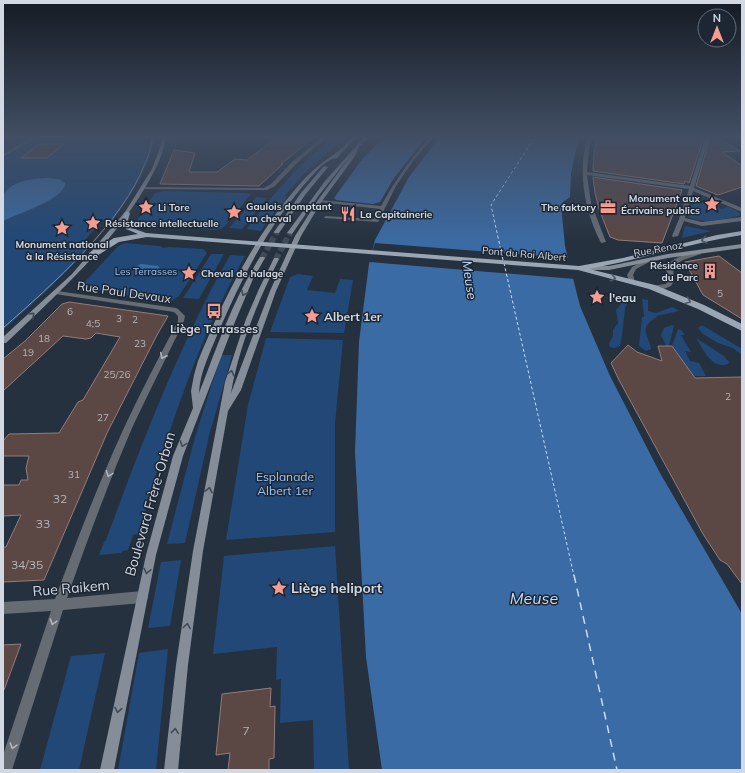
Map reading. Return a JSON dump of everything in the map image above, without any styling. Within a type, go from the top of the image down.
[{"type":"main road","points":[[3,341],[56,293],[92,255],[127,213],[152,171]]},
{"type":"main road","points":[[196,408],[195,389],[204,359],[235,288],[259,244],[284,208],[315,171]]},
{"type":"main road","points":[[277,232],[303,194],[323,171]]},
{"type":"main road","points":[[290,233],[316,194],[336,171]]},
{"type":"main road","points":[[224,411],[236,390],[273,291],[293,246],[320,201],[342,171]]},
{"type":"main road","points":[[127,213],[125,220],[129,229],[146,235]]},
{"type":"main road","points":[[575,268],[631,261],[694,242],[742,233]]},
{"type":"main road","points":[[92,255],[117,240],[146,235],[293,246]]},
{"type":"main road","name":"Pont du Roi Albert","points":[[293,246],[575,268]]},
{"type":"main road","name":"Rue Renoz","points":[[631,261],[649,260],[742,246]]},
{"type":"main road","name":"Boulevard Frère-Orban","points":[[107,770],[142,597],[176,462],[196,408],[238,305],[262,258]]},
{"type":"main road","points":[[171,770],[183,658],[196,566],[224,411],[235,359],[259,295],[276,259]]},
{"type":"main road","points":[[575,268],[652,287],[701,307],[742,328]]},
{"type":"street","points":[[143,188],[259,190],[273,185],[286,171]]},
{"type":"street","points":[[675,236],[682,219],[696,171]]},
{"type":"street","points":[[603,242],[587,197],[586,173],[691,188],[742,210]]},
{"type":"street","points":[[682,219],[702,224],[742,219]]},
{"type":"street","points":[[652,287],[664,287],[669,285],[672,279],[669,269],[670,266],[675,261],[699,253]]},
{"type":"street","points":[[632,282],[630,275],[634,268],[649,260]]},
{"type":"street","name":"Rue Paul Devaux","points":[[56,293],[176,310],[182,316],[181,322],[121,444],[58,605]]},
{"type":"street","name":"Rue Raikem","points":[[3,608],[58,605],[142,597]]},
{"type":"street","points":[[5,770],[58,605]]},
{"type":"lane","points":[[326,217],[376,221],[394,186],[404,171]]},
{"type":"lane","points":[[320,201],[383,208]]},
{"type":"green space","points":[[3,171],[144,171],[113,220],[103,220],[83,242],[92,243],[82,255],[26,310],[3,330]]},
{"type":"green space","points":[[295,171],[307,171],[285,196],[287,197],[269,219],[265,221],[267,222],[261,231],[247,229],[267,203]]},
{"type":"green space","points":[[164,191],[251,194],[221,229],[213,230],[181,226],[140,224],[136,222],[155,193]]},
{"type":"green space","points":[[256,197],[267,198],[242,229],[229,228]]},
{"type":"green space","points":[[694,197],[722,209],[728,207],[737,211],[741,215],[706,221],[693,219],[688,216]]},
{"type":"green space","points":[[685,226],[711,231],[682,238]]},
{"type":"green space","name":"Les Terrasses","points":[[125,243],[160,246],[163,248],[203,249],[207,253],[179,296],[168,302],[83,288],[83,284],[118,246]]},
{"type":"green space","points":[[211,254],[224,254],[199,299],[183,298]]},
{"type":"green space","points":[[230,255],[245,256],[227,289],[197,357],[171,427],[138,534],[133,535],[128,550],[121,553],[99,555],[162,395],[194,324]]},
{"type":"green space","points":[[298,274],[313,276],[307,290],[335,293],[340,279],[353,280],[344,333],[270,332],[290,277]]},
{"type":"green space","points":[[621,295],[629,298],[629,300],[625,308],[620,346],[614,348],[610,347],[609,343],[613,336],[613,330],[618,323],[616,310],[621,304],[619,296]]},
{"type":"green space","points":[[642,299],[648,300],[648,311],[656,313],[672,307],[679,311],[657,316],[647,325],[646,332],[651,349],[646,351],[639,346],[642,317],[644,317]]},
{"type":"green space","points":[[672,325],[674,326],[669,346],[666,346],[661,335],[664,328]]},
{"type":"green space","points":[[702,325],[742,349],[742,355],[733,348],[718,343],[703,334],[698,328]]},
{"type":"green space","points":[[678,329],[685,335],[681,335],[691,352],[685,351],[690,361],[699,363],[706,376],[694,376],[672,346]]},
{"type":"green space","name":"Esplanade Albert 1er","points":[[266,338],[343,340],[335,423],[335,532],[226,540],[248,405]]},
{"type":"green space","points":[[696,338],[724,356],[729,362],[728,364],[717,364],[713,361],[705,353]]},
{"type":"green space","points":[[221,355],[232,355],[209,436],[185,543],[167,544],[195,437]]},
{"type":"green space","points":[[335,546],[349,770],[314,770],[313,720],[280,723],[281,679],[276,680],[277,647],[213,654],[224,556]]},
{"type":"green space","points":[[181,560],[170,626],[148,628],[161,562]]},
{"type":"green space","points":[[168,649],[156,770],[118,770],[139,653]]},
{"type":"green space","points":[[105,653],[79,770],[40,770],[71,656]]},
{"type":"water","points":[[354,171],[399,171],[380,202],[373,204],[336,200],[334,198]]},
{"type":"water","name":"Meuse","points":[[414,171],[571,171],[570,197],[563,202],[562,215],[565,246],[580,306],[610,376],[660,473],[742,614],[742,770],[382,770],[366,657],[355,452],[359,342],[369,264],[375,240]]},
{"type":"water","points":[[48,178],[59,179],[65,183],[63,189],[58,195],[3,221],[2,199],[6,191],[22,181]]},
{"type":"water","points":[[141,264],[159,266],[158,267],[160,268],[158,271],[152,273],[145,274],[134,272],[134,267]]},
{"type":"pier","points":[[375,243],[570,258],[575,279],[369,262]]},
{"type":"building","points":[[165,171],[275,171],[259,186],[160,184]]},
{"type":"building","points":[[594,171],[693,171],[689,183],[685,181],[684,184]]},
{"type":"building","points":[[700,171],[742,171],[742,187],[718,195],[696,186]]},
{"type":"building","points":[[593,177],[682,190],[662,243],[618,240],[610,237],[599,209]]},
{"type":"building","points":[[719,256],[742,273],[742,319],[703,295],[685,262]]},
{"type":"building","points":[[69,302],[168,316],[107,433],[44,580],[3,582],[3,547],[6,547],[21,515],[3,516],[3,485],[19,485],[21,480],[28,480],[26,468],[29,456],[3,456],[3,441],[9,434],[59,433],[78,402],[83,400],[120,337],[96,333],[91,338],[86,339],[63,336],[3,391],[3,359],[25,341],[62,304]]},
{"type":"building","points":[[628,345],[637,352],[662,361],[658,346],[672,346],[695,378],[742,377],[742,584],[727,564],[720,560],[703,534],[619,380],[611,363]]},
{"type":"building","points":[[21,644],[4,690],[3,690],[3,645]]},
{"type":"building","points":[[271,688],[270,707],[275,706],[274,758],[269,759],[269,770],[228,770],[230,753],[216,755],[222,694]]},
{"type":"ferry route","points":[[503,260],[491,205],[513,171]]},
{"type":"ferry route","points":[[504,263],[574,576]]},
{"type":"ferry route","points":[[574,575],[617,770]]},
{"type":"tunnel","points":[[262,258],[277,232]]},
{"type":"tunnel","points":[[276,259],[290,233]]},
{"type":"tram line","points":[[3,328],[64,273],[104,230],[121,207],[141,171]]},
{"type":"place","name":"Monument aux Écrivains publics","points":[[712,204]]},
{"type":"place","name":"Li Tore","points":[[146,207]]},
{"type":"place","name":"The faktory","points":[[608,207]]},
{"type":"place","name":"Gaulois domptant un cheval","points":[[234,212]]},
{"type":"place","name":"La Capitainerie","points":[[348,214]]},
{"type":"place","name":"Résistance intellectuelle","points":[[93,223]]},
{"type":"place","name":"Monument national à la Résistance","points":[[62,228]]},
{"type":"place","name":"Résidence du Parc","points":[[710,271]]},
{"type":"place","name":"Cheval de halage","points":[[189,273]]},
{"type":"place","name":"l'eau","points":[[597,297]]},
{"type":"place","name":"Liège Terrasses","points":[[214,311]]},
{"type":"place","name":"Albert 1er","points":[[312,316]]},
{"type":"place","name":"Liège heliport","points":[[279,588]]}]
